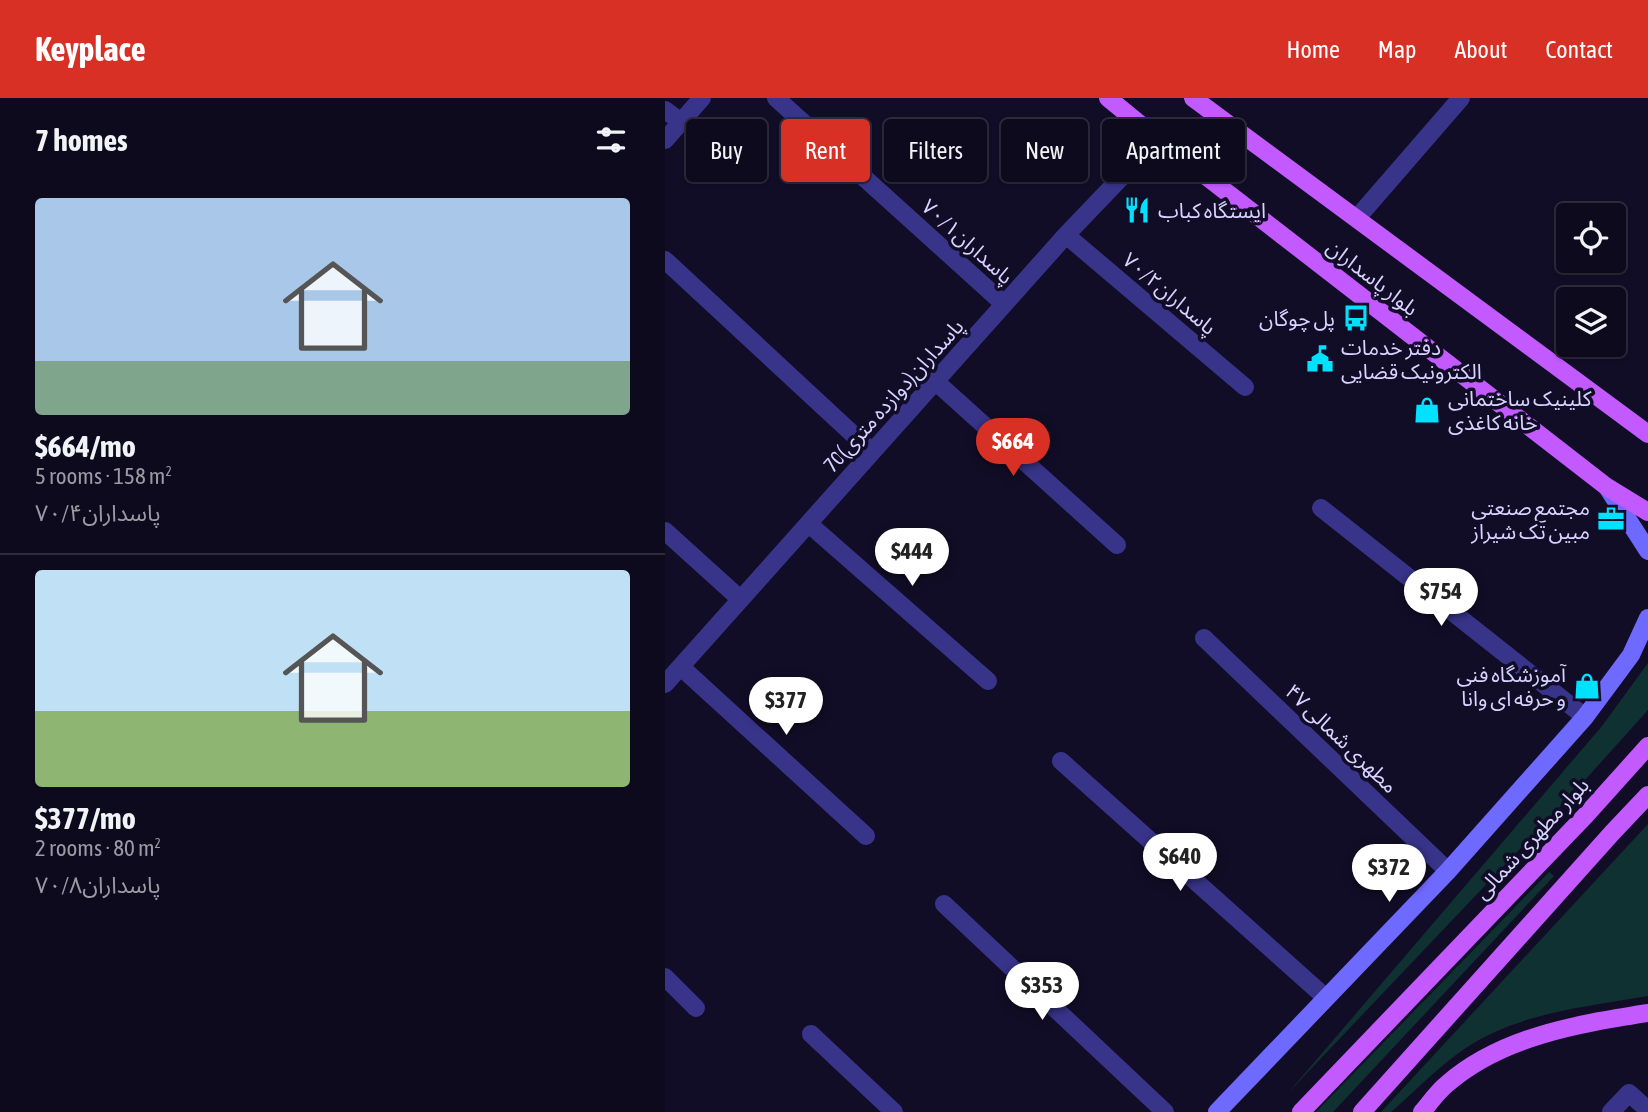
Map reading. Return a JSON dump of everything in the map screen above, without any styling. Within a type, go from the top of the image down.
[{"type":"main road","name":"بلوار پاسداران","points":[[1108,98],[1133,119]]},
{"type":"main road","name":"بلوار پاسداران","points":[[1193,98],[1645,428]]},
{"type":"main road","name":"بلوار پاسداران","points":[[1213,182],[1607,487],[1648,512]]},
{"type":"main road","points":[[1607,487],[1648,551]]},
{"type":"main road","points":[[1217,1112],[1448,871],[1585,717],[1631,655],[1648,618]]},
{"type":"main road","name":"بلوار مطهری شمالی","points":[[1301,1112],[1577,825],[1648,747]]},
{"type":"main road","points":[[1362,1112],[1648,795]]},
{"type":"main road","points":[[1422,1112],[1446,1084],[1477,1062],[1511,1045],[1552,1032],[1648,1013]]},
{"type":"street","points":[[665,140],[702,98]]},
{"type":"street","name":"پاسداران۷۰/۱","points":[[776,98],[1004,304]]},
{"type":"street","points":[[1357,218],[1461,98]]},
{"type":"street","points":[[665,110],[681,122]]},
{"type":"street","name":"70پاسداران(دوازده متری)","points":[[665,684],[871,451],[1116,182]]},
{"type":"street","name":"پاسداران۷۰/۲","points":[[1066,235],[1245,387]]},
{"type":"street","points":[[665,260],[871,451]]},
{"type":"street","points":[[935,381],[1117,545]]},
{"type":"street","points":[[1321,508],[1585,717]]},
{"type":"street","points":[[809,524],[988,681]]},
{"type":"street","points":[[665,531],[739,598]]},
{"type":"street","name":"مطهرى شمالى ۴۷","points":[[1204,638],[1448,871]]},
{"type":"street","points":[[681,667],[866,836]]},
{"type":"street","points":[[1061,761],[1325,998]]},
{"type":"street","points":[[944,904],[1165,1112]]},
{"type":"street","points":[[665,977],[696,1008]]},
{"type":"street","points":[[811,1034],[894,1112]]},
{"type":"street","points":[[1611,1112],[1629,1093],[1648,1110]]},
{"type":"path","points":[[1205,119],[1211,112]]},
{"type":"green space","points":[[1648,663],[1648,710],[1576,790],[1288,1093],[1602,726]]},
{"type":"green space","points":[[1648,824],[1648,996],[1575,1008],[1503,1028],[1460,1052],[1391,1112],[1381,1112]]},
{"type":"green space","points":[[1549,872],[1554,876],[1333,1112],[1316,1112]]},
{"type":"place","name":"ایستگاه کباب","points":[[1137,210]]},
{"type":"place","name":"پل چوگان","points":[[1356,318]]},
{"type":"place","name":"دفتر خدمات الکترونیک قضایی","points":[[1320,359]]},
{"type":"place","name":"کلینیک ساختمانی خانه کاغذی","points":[[1427,410]]},
{"type":"place","name":"مجتمع صنعتی مبین تک شیراز","points":[[1611,519]]},
{"type":"place","name":"آموزشگاه فنی و حرفه ای وانا","points":[[1587,686]]}]
